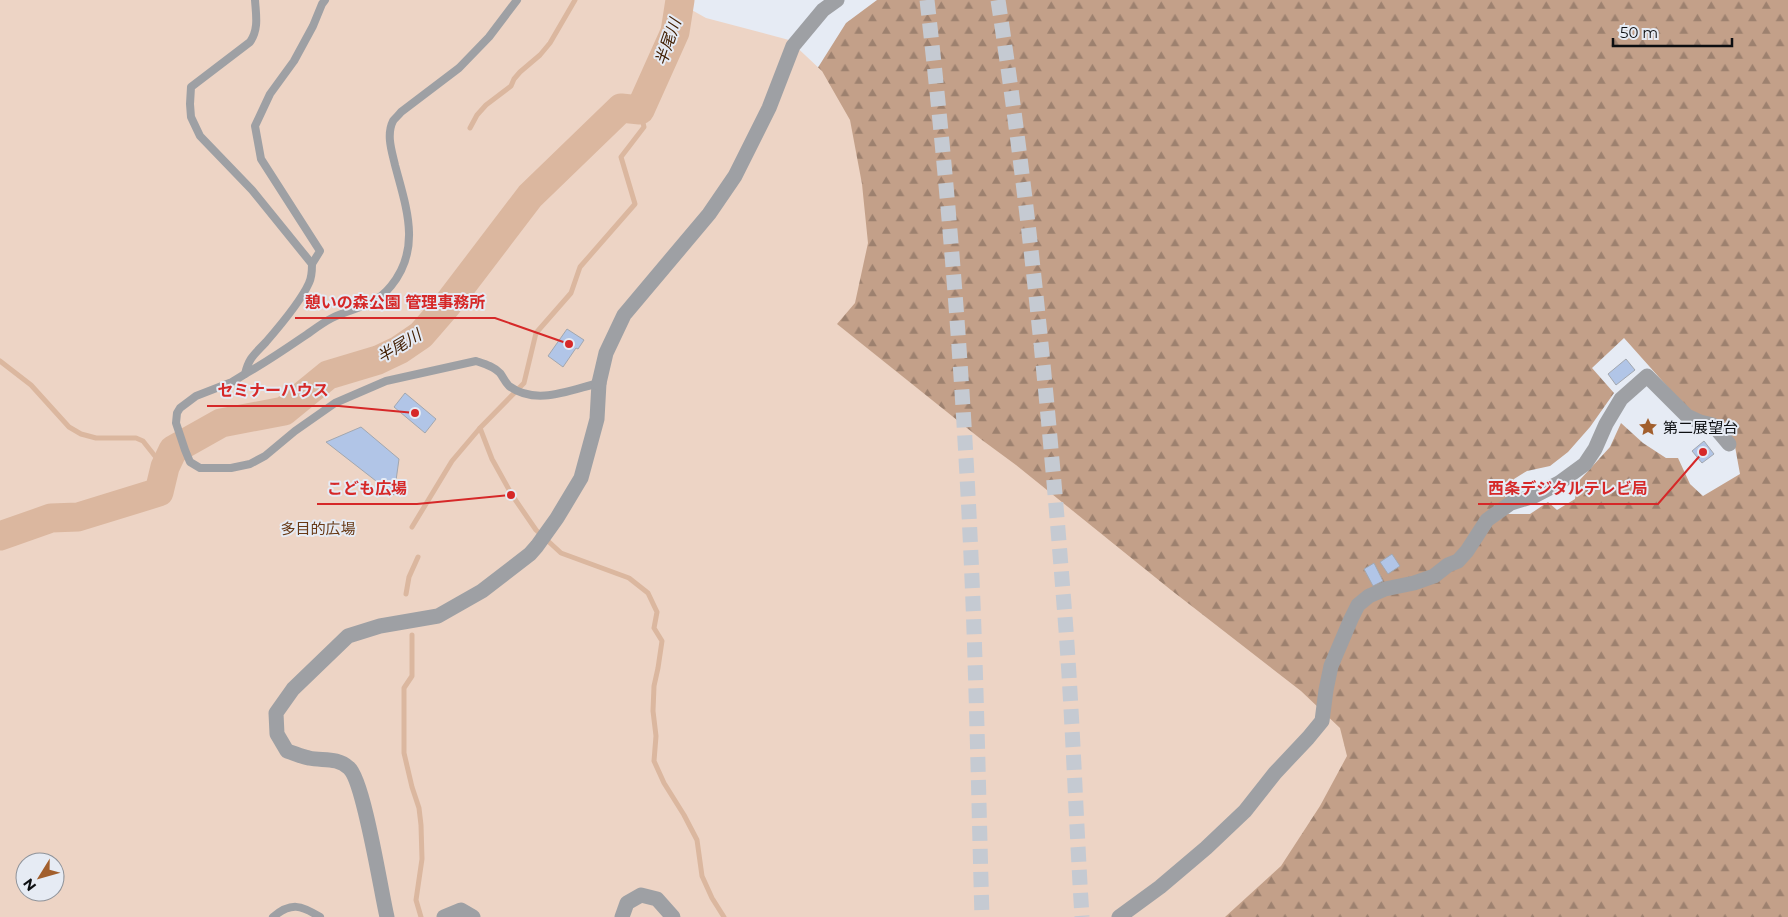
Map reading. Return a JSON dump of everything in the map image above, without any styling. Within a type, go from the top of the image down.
[{"type":"street","points":[[386,917],[365,807],[358,784],[350,768],[333,759],[309,758],[287,751],[277,734],[276,713],[293,689],[348,636],[380,626],[438,616],[482,590],[530,554],[552,527],[580,478],[597,419],[599,383],[606,353],[624,315],[709,214],[735,176],[769,108],[793,46],[824,10],[837,0]]},
{"type":"street","points":[[1119,917],[1160,887],[1206,848],[1244,811],[1322,721],[1326,690],[1332,666],[1358,605],[1369,596],[1385,589],[1414,583],[1434,576],[1448,565],[1458,561],[1467,551],[1487,520],[1512,503],[1534,496],[1559,483],[1585,464],[1621,399],[1647,376],[1687,416],[1713,425],[1729,444]]},
{"type":"street","points":[[622,917],[628,903],[641,895],[657,899],[672,917]]},
{"type":"street","points":[[444,917],[461,910],[473,917]]},
{"type":"lane","points":[[255,0],[256,35],[250,42],[192,87],[191,116],[200,136],[252,190],[312,264]]},
{"type":"lane","points":[[245,374],[248,362],[277,328],[309,283],[312,264],[320,251],[261,159],[255,126],[270,94],[294,61],[314,26],[325,0]]},
{"type":"lane","points":[[517,0],[489,37],[459,68],[401,112],[393,121],[390,148],[406,203],[410,229],[410,245],[399,273],[391,286],[364,307],[332,318],[232,382],[196,396],[180,408],[177,413],[176,423],[190,462],[200,468],[230,468],[250,464],[265,456],[334,403],[386,381],[476,361],[490,365],[500,373],[508,385],[525,394],[544,397],[599,383]]},
{"type":"lane","points":[[273,917],[283,908],[293,906],[305,907],[320,917]]},
{"type":"green space","name":"多目的広場","points":[[0,0],[674,0],[706,18],[789,40],[822,71],[850,120],[862,184],[868,243],[855,303],[837,324],[1301,691],[1340,728],[1347,756],[1320,806],[1281,866],[1225,917],[0,917]]},
{"type":"green space","points":[[877,0],[1788,0],[1788,917],[480,917],[812,77],[846,23]],"holes":[[[1624,338],[1691,413],[1734,441],[1740,474],[1703,496],[1690,484],[1678,458],[1666,458],[1643,443],[1621,423],[1610,447],[1577,483],[1575,499],[1557,510],[1548,502],[1530,514],[1508,514],[1508,496],[1514,479],[1527,471],[1550,466],[1568,452],[1590,427],[1614,393],[1592,368]]]},
{"type":"building","points":[[567,329],[584,340],[563,367],[548,356]]},
{"type":"building","points":[[1626,359],[1635,370],[1616,385],[1608,374]]},
{"type":"building","points":[[405,393],[436,419],[425,433],[394,407]]},
{"type":"building","points":[[361,427],[399,459],[394,495],[326,442]]},
{"type":"building","points":[[1704,441],[1714,454],[1702,463],[1692,451]]},
{"type":"building","points":[[1392,554],[1400,566],[1388,574],[1380,562]]},
{"type":"building","points":[[1374,563],[1383,581],[1373,586],[1364,569]]},
{"type":"waterway","points":[[470,128],[477,115],[486,105],[511,86],[520,72],[540,55],[550,43],[575,0]]},
{"type":"waterway","name":"半尾川","points":[[0,536],[51,518],[78,517],[159,492],[165,467],[173,450],[221,423],[284,411],[328,375],[378,360],[399,350],[421,335],[447,305],[530,196],[621,108],[640,110],[675,32],[680,0]]},
{"type":"waterway","points":[[412,527],[452,461],[480,428],[524,383],[536,333],[571,293],[580,267],[635,204],[621,157],[644,127],[640,110]]},
{"type":"waterway","points":[[0,361],[31,385],[69,427],[81,434],[96,438],[136,438],[143,441],[162,465],[168,461]]},
{"type":"waterway","points":[[480,428],[492,459],[512,495],[536,530],[561,553],[629,578],[648,593],[657,612],[654,628],[662,641],[654,686],[653,711],[656,736],[654,761],[664,783],[697,840],[702,876],[712,898],[724,917]]},
{"type":"waterway","points":[[406,594],[409,577],[418,557]]},
{"type":"waterway","points":[[412,635],[412,676],[404,688],[404,753],[419,808],[421,825],[422,859],[416,900],[421,917]]},
{"type":"tunnel","points":[[927,0],[950,226],[966,452],[982,917]]},
{"type":"tunnel","points":[[998,0],[1020,157],[1046,394],[1071,702],[1082,917]]},
{"type":"place","name":"憩いの森公園 管理事務所","points":[[569,344]]},
{"type":"place","name":"セミナーハウス","points":[[415,413]]},
{"type":"place","name":"第二展望台","points":[[1648,427]]},
{"type":"place","name":"西条デジタルテレビ局","points":[[1703,452]]},
{"type":"place","name":"こども広場","points":[[511,495]]}]
